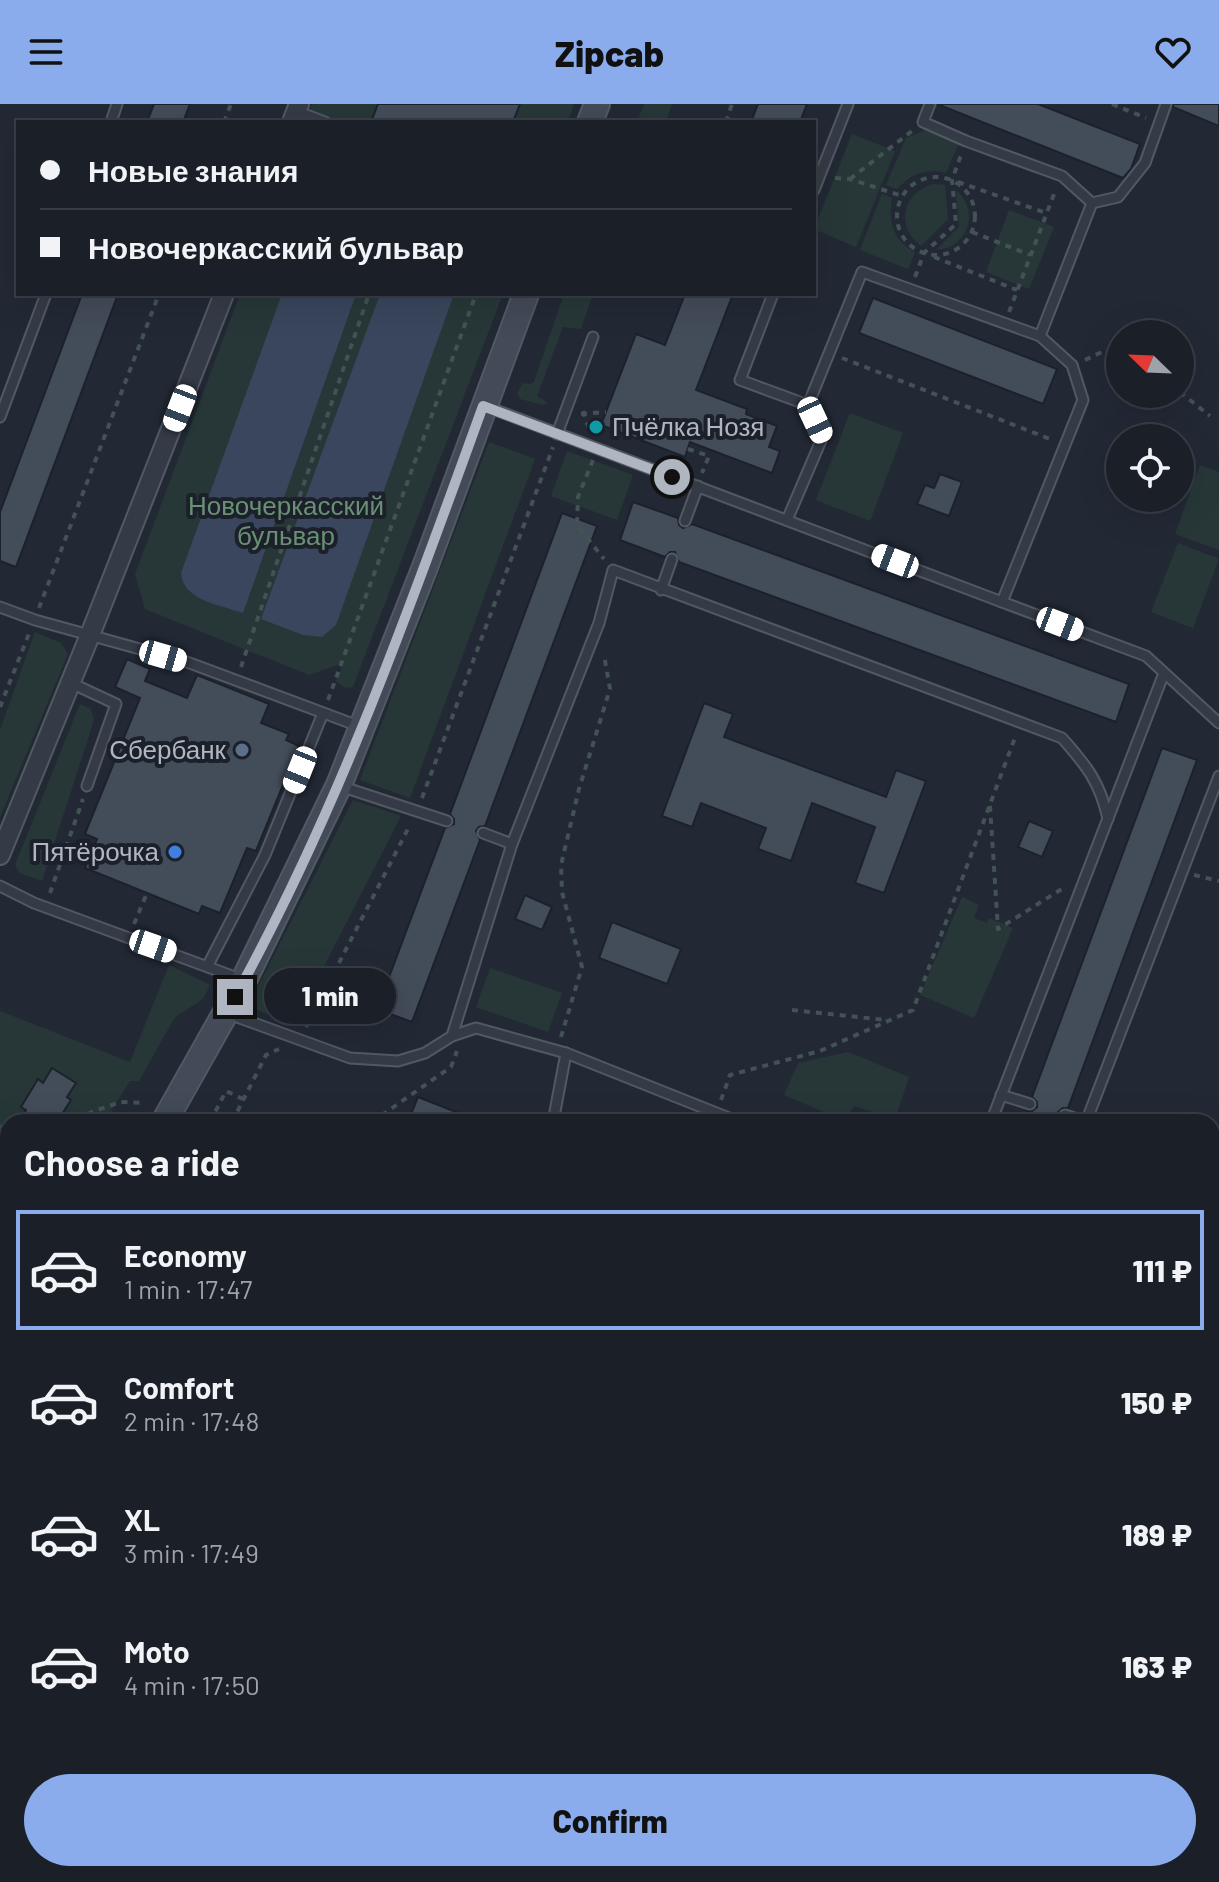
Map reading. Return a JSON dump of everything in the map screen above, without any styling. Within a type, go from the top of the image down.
[{"type":"street","points":[[2,848],[71,683],[223,296]]},
{"type":"street","points":[[169,1114],[244,980],[364,728],[525,296]]},
{"type":"lane","points":[[816,185],[848,104]]},
{"type":"lane","points":[[930,104],[923,122],[1062,176],[1092,203]]},
{"type":"lane","points":[[1092,203],[1118,197],[1145,163],[1166,104]]},
{"type":"lane","points":[[296,112],[319,120]]},
{"type":"lane","points":[[1040,336],[1092,203]]},
{"type":"lane","points":[[808,405],[862,272],[1040,336],[1072,365],[1083,400],[1002,602]]},
{"type":"lane","points":[[0,417],[45,296]]},
{"type":"lane","points":[[772,296],[740,380],[808,405],[823,436],[787,520]]},
{"type":"lane","points":[[557,434],[593,337]]},
{"type":"lane","points":[[483,406],[1146,656],[1219,723]]},
{"type":"lane","points":[[685,521],[698,486]]},
{"type":"lane","points":[[661,590],[672,559]]},
{"type":"lane","points":[[457,1035],[512,844],[599,623],[613,570],[1062,738],[1093,775],[1103,795],[1108,819]]},
{"type":"lane","points":[[0,607],[35,620],[187,662],[364,728]]},
{"type":"lane","points":[[994,1114],[1164,673]]},
{"type":"lane","points":[[71,683],[116,704],[87,786]]},
{"type":"lane","points":[[208,965],[265,855],[323,713]]},
{"type":"lane","points":[[1089,1114],[1219,776]]},
{"type":"lane","points":[[339,785],[447,821]]},
{"type":"lane","points":[[483,833],[512,844]]},
{"type":"lane","points":[[0,886],[45,907],[244,980]]},
{"type":"lane","points":[[226,1013],[350,1058],[398,1061],[425,1053],[476,1028],[561,1052],[716,1113]]},
{"type":"lane","points":[[554,1114],[561,1052]]},
{"type":"lane","points":[[1001,1095],[1030,1104]]},
{"type":"path","points":[[1112,104],[1158,123]]},
{"type":"path","points":[[902,196],[850,179],[923,122]]},
{"type":"path","points":[[909,290],[924,253],[956,224],[952,180],[966,141]]},
{"type":"path","points":[[1017,290],[912,246],[897,223],[897,209],[902,196],[912,185],[924,178],[938,176],[1046,213]]},
{"type":"path","points":[[1003,325],[1062,176]]},
{"type":"path","points":[[924,253],[947,253],[972,232],[975,220],[970,196],[952,180]]},
{"type":"path","points":[[972,232],[1030,255]]},
{"type":"path","points":[[0,707],[158,296]]},
{"type":"path","points":[[236,681],[368,296]]},
{"type":"path","points":[[323,713],[475,296]]},
{"type":"path","points":[[1072,365],[1106,350]]},
{"type":"path","points":[[829,353],[1065,445]]},
{"type":"path","points":[[1194,403],[1210,416]]},
{"type":"path","points":[[236,1114],[266,1055],[299,1040],[417,811],[557,434]]},
{"type":"path","points":[[597,449],[578,497],[577,525],[613,570]]},
{"type":"path","points":[[688,449],[709,456],[698,486]]},
{"type":"path","points":[[561,1052],[582,967],[562,892],[561,865],[579,789],[610,689],[599,623]]},
{"type":"path","points":[[716,1113],[730,1075],[820,1051],[913,1010],[1020,723]]},
{"type":"path","points":[[45,907],[87,786]]},
{"type":"path","points":[[990,803],[998,929],[1087,874]]},
{"type":"path","points":[[1182,872],[1219,881]]},
{"type":"path","points":[[129,937],[147,893]]},
{"type":"path","points":[[792,1010],[889,1021]]},
{"type":"path","points":[[383,1114],[451,1067],[457,1035]]},
{"type":"path","points":[[214,1114],[226,1091],[243,1099]]},
{"type":"path","points":[[87,1114],[120,1102],[144,1103]]},
{"type":"green space","points":[[312,104],[574,104],[569,120],[306,120]]},
{"type":"green space","points":[[644,104],[672,104],[667,120],[638,120]]},
{"type":"green space","points":[[925,130],[959,143],[946,173],[932,171],[919,174],[897,189],[886,185],[906,138]]},
{"type":"green space","points":[[852,134],[895,151],[856,247],[816,230]]},
{"type":"green space","points":[[933,184],[945,185],[948,219],[921,246],[908,229],[906,211],[914,195]]},
{"type":"green space","points":[[956,190],[968,208],[967,227],[956,243],[936,250],[959,227]]},
{"type":"green space","points":[[882,194],[892,198],[891,215],[897,236],[915,252],[908,269],[860,250]]},
{"type":"green space","points":[[1009,210],[1054,227],[1029,289],[986,272]]},
{"type":"green space","name":"Новочеркасский бульвар","points":[[239,296],[502,296],[353,687],[345,688],[336,681],[343,663],[309,675],[145,609],[135,574]]},
{"type":"green space","points":[[563,296],[592,296],[581,329],[563,327],[537,396],[548,403],[542,405],[520,399],[517,393],[523,383],[534,382]]},
{"type":"green space","points":[[850,413],[903,433],[870,521],[816,500]]},
{"type":"green space","points":[[489,442],[535,459],[410,798],[360,780]]},
{"type":"green space","points":[[567,451],[633,475],[617,520],[551,496]]},
{"type":"green space","points":[[1200,465],[1219,472],[1219,550],[1175,534],[1183,512],[1194,512],[1194,482]]},
{"type":"green space","points":[[1178,543],[1219,559],[1193,628],[1151,612]]},
{"type":"green space","points":[[35,632],[61,643],[68,654],[0,817],[0,730]]},
{"type":"green space","points":[[80,704],[91,709],[94,720],[42,881],[20,873],[15,865]]},
{"type":"green space","points":[[353,800],[401,816],[294,1025],[248,1006]]},
{"type":"green space","points":[[962,897],[979,905],[974,918],[987,923],[989,918],[1013,928],[974,1018],[920,995]]},
{"type":"green space","points":[[169,965],[210,985],[203,999],[175,1017],[139,1081],[130,1081],[111,1111],[115,1114],[0,1114],[0,1011],[130,1062]]},
{"type":"green space","points":[[490,968],[562,993],[548,1032],[476,1007]]},
{"type":"green space","points":[[848,1052],[909,1077],[897,1114],[879,1114],[854,1106],[849,1114],[829,1114],[784,1095],[798,1063]]},
{"type":"water","points":[[281,296],[355,296],[243,613],[196,596],[188,590],[181,573]]},
{"type":"water","points":[[379,296],[453,296],[336,625],[322,637],[303,635],[261,619]]},
{"type":"building","points":[[154,104],[190,104],[184,120],[148,120]]},
{"type":"building","points":[[378,104],[520,104],[514,120],[372,120]]},
{"type":"building","points":[[758,104],[807,104],[801,120],[752,120]]},
{"type":"building","points":[[937,104],[1038,104],[1140,144],[1131,169],[1123,178]]},
{"type":"building","points":[[1173,104],[1219,104],[1219,126],[1173,107]]},
{"type":"building","points":[[81,296],[117,296],[16,567],[0,561],[0,512]]},
{"type":"building","points":[[684,296],[732,296],[696,390],[747,409],[746,414],[777,426],[769,447],[780,451],[772,473],[690,442],[685,457],[601,425],[636,334],[665,345]]},
{"type":"building","points":[[873,298],[1057,369],[1043,404],[859,333]]},
{"type":"building","points":[[940,474],[962,482],[949,516],[917,504],[925,485],[934,488]]},
{"type":"building","points":[[633,502],[678,518],[683,528],[692,524],[1129,684],[1116,722],[679,562],[675,552],[665,557],[620,540]]},
{"type":"building","points":[[562,513],[597,526],[485,826],[476,831],[480,840],[412,1022],[377,1009],[445,828],[454,824],[450,814]]},
{"type":"building","points":[[127,659],[150,669],[145,681],[187,698],[197,675],[269,704],[261,723],[289,734],[286,740],[299,746],[256,851],[247,848],[220,913],[202,906],[199,914],[85,868],[97,839],[85,834],[140,698],[115,687]]},
{"type":"building","points":[[704,703],[733,714],[724,737],[886,797],[896,770],[926,781],[884,893],[855,883],[875,827],[812,803],[791,861],[758,849],[766,828],[701,803],[692,827],[662,816]]},
{"type":"building","points":[[1162,748],[1197,760],[1068,1108],[1063,1108],[1058,1114],[1026,1114],[1037,1107],[1032,1097]]},
{"type":"building","points":[[1029,821],[1053,831],[1042,857],[1018,847]]},
{"type":"building","points":[[525,895],[552,907],[542,930],[515,919]]},
{"type":"building","points":[[612,922],[681,949],[667,984],[599,958]]},
{"type":"building","points":[[52,1068],[76,1083],[67,1097],[71,1100],[62,1114],[23,1114],[26,1110],[21,1107],[38,1079],[43,1083]]},
{"type":"building","points":[[418,1097],[461,1114],[411,1114]]},
{"type":"place","name":"Пчёлка Нозя","points":[[596,427]]},
{"type":"place","name":"Сбербанк","points":[[242,750]]},
{"type":"place","name":"Пятёрочка","points":[[175,852]]},
{"type":"route","points":[[235,997],[364,728],[483,406],[672,477]]}]
